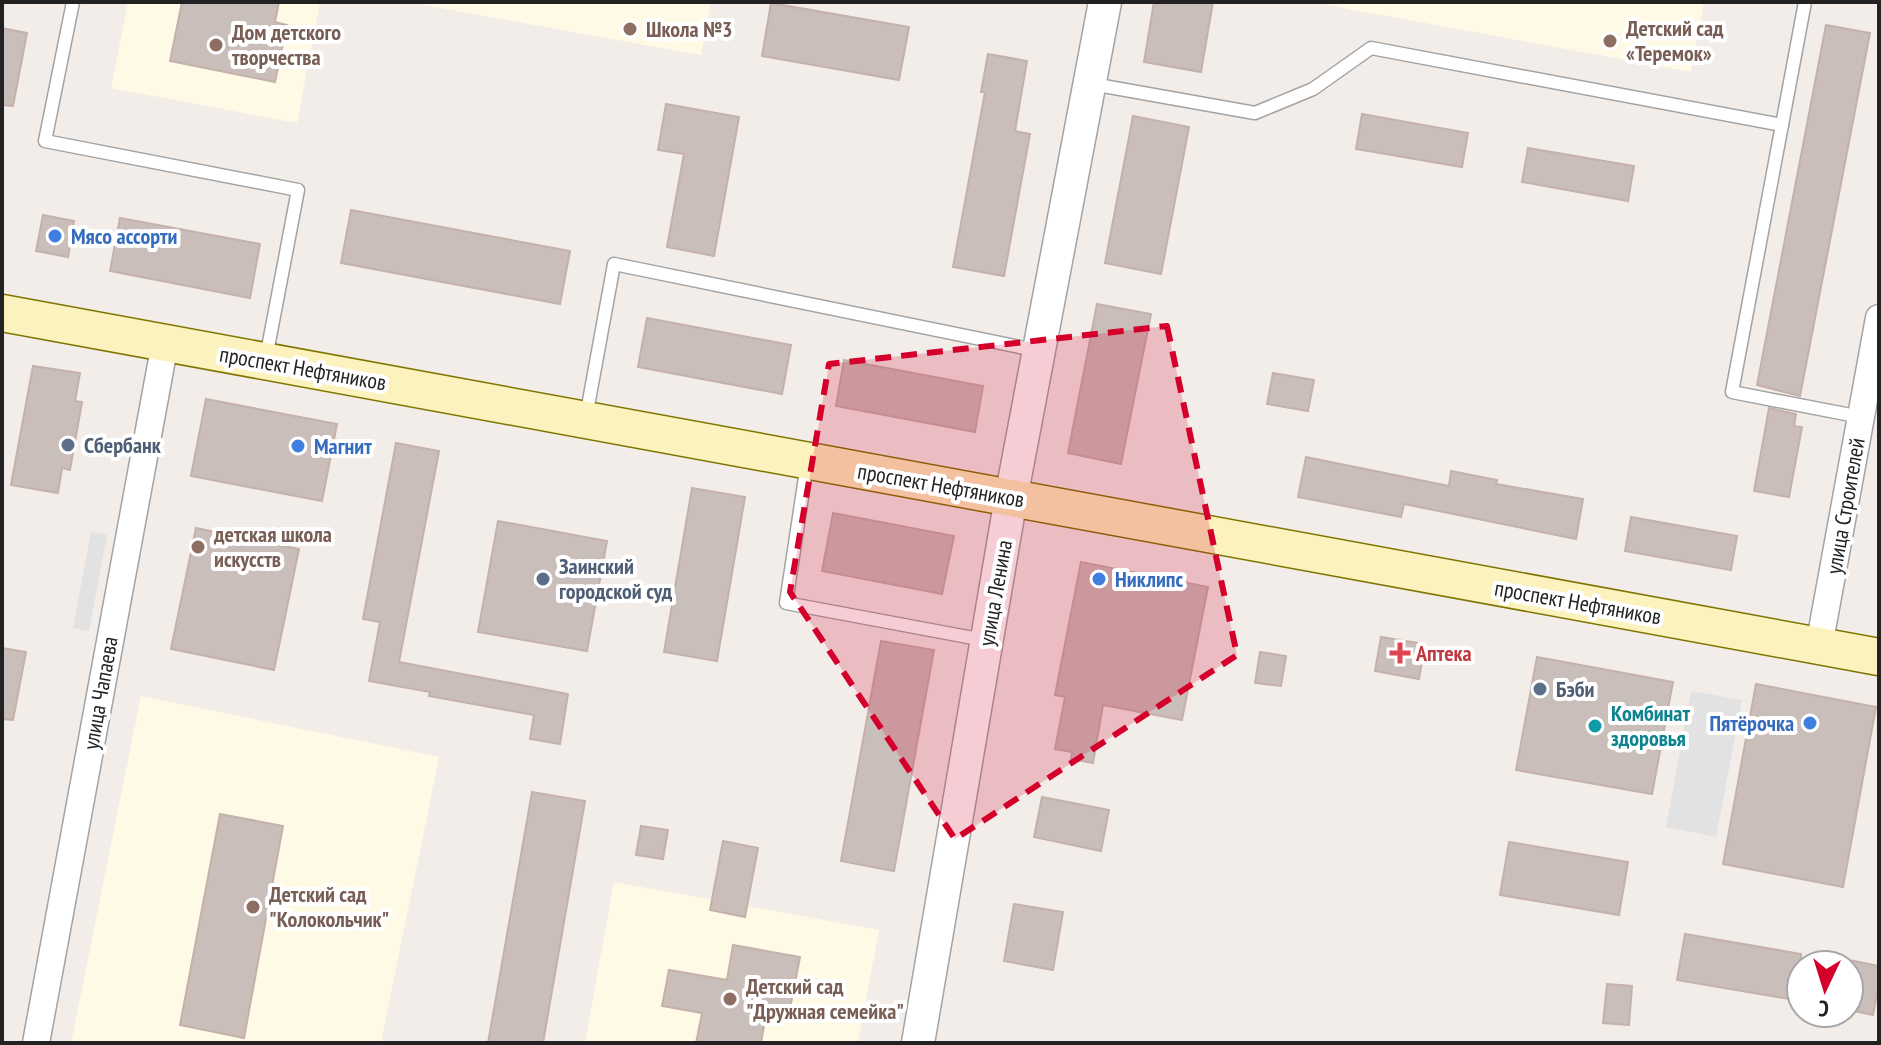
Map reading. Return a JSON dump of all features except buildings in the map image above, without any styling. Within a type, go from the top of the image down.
[{"type":"main road","name":"проспект Нефтяников","points":[[2,313],[1879,657]]},
{"type":"street","name":"улица Ленина","points":[[918,1043],[1011,498],[1105,2]]},
{"type":"street","name":"улица Строителей","points":[[1819,646],[1879,318]]},
{"type":"street","name":"улица Чапаева","points":[[36,1043],[165,343]]},
{"type":"lane","points":[[73,2],[45,141],[298,190],[265,361]]},
{"type":"lane","points":[[1805,2],[1732,392],[1861,417]]},
{"type":"lane","points":[[1090,84],[1255,113],[1313,89],[1371,48],[1782,125]]},
{"type":"lane","points":[[585,420],[614,264],[1039,351]]},
{"type":"lane","points":[[807,461],[786,603],[987,640]]},
{"type":"highlighted area","points":[[1167,326],[1237,655],[955,839],[790,592],[829,364]]},
{"type":"shaded area","name":"Дом детского творчества","points":[[128,2],[320,2],[297,123],[111,88]]},
{"type":"shaded area","name":"Школа №3","points":[[407,2],[711,2],[701,55]]},
{"type":"shaded area","name":"Детский сад «Теремок»","points":[[1311,2],[1704,2],[1691,72]]},
{"type":"shaded area","points":[[91,532],[107,535],[89,631],[73,628]]},
{"type":"shaded area","points":[[1691,691],[1742,700],[1716,837],[1666,827]]},
{"type":"shaded area","name":"Детский сад \"Колокольчик\"","points":[[141,696],[439,757],[381,1043],[71,1043]]},
{"type":"shaded area","name":"Детский сад \"Дружная семейка\"","points":[[614,882],[879,930],[858,1043],[585,1043]]},
{"type":"place","name":"Школа №3","points":[[630,29]]},
{"type":"place","name":"Детский сад «Теремок»","points":[[1610,41]]},
{"type":"place","name":"Дом детского творчества","points":[[216,45]]},
{"type":"place","name":"Мясо ассорти","points":[[55,236]]},
{"type":"place","name":"Сбербанк","points":[[68,445]]},
{"type":"place","name":"Магнит","points":[[298,446]]},
{"type":"place","name":"детская школа искусств","points":[[198,547]]},
{"type":"place","name":"Заинский городской суд","points":[[543,579]]},
{"type":"place","name":"Никлипс","points":[[1099,579]]},
{"type":"place","name":"Аптека","points":[[1400,653]]},
{"type":"place","name":"Бэби","points":[[1540,689]]},
{"type":"place","name":"Пятёрочка","points":[[1810,723]]},
{"type":"place","name":"Комбинат здоровья","points":[[1595,726]]},
{"type":"place","name":"Детский сад \"Колокольчик\"","points":[[253,907]]},
{"type":"place","name":"Детский сад \"Дружная семейка\"","points":[[730,999]]}]
